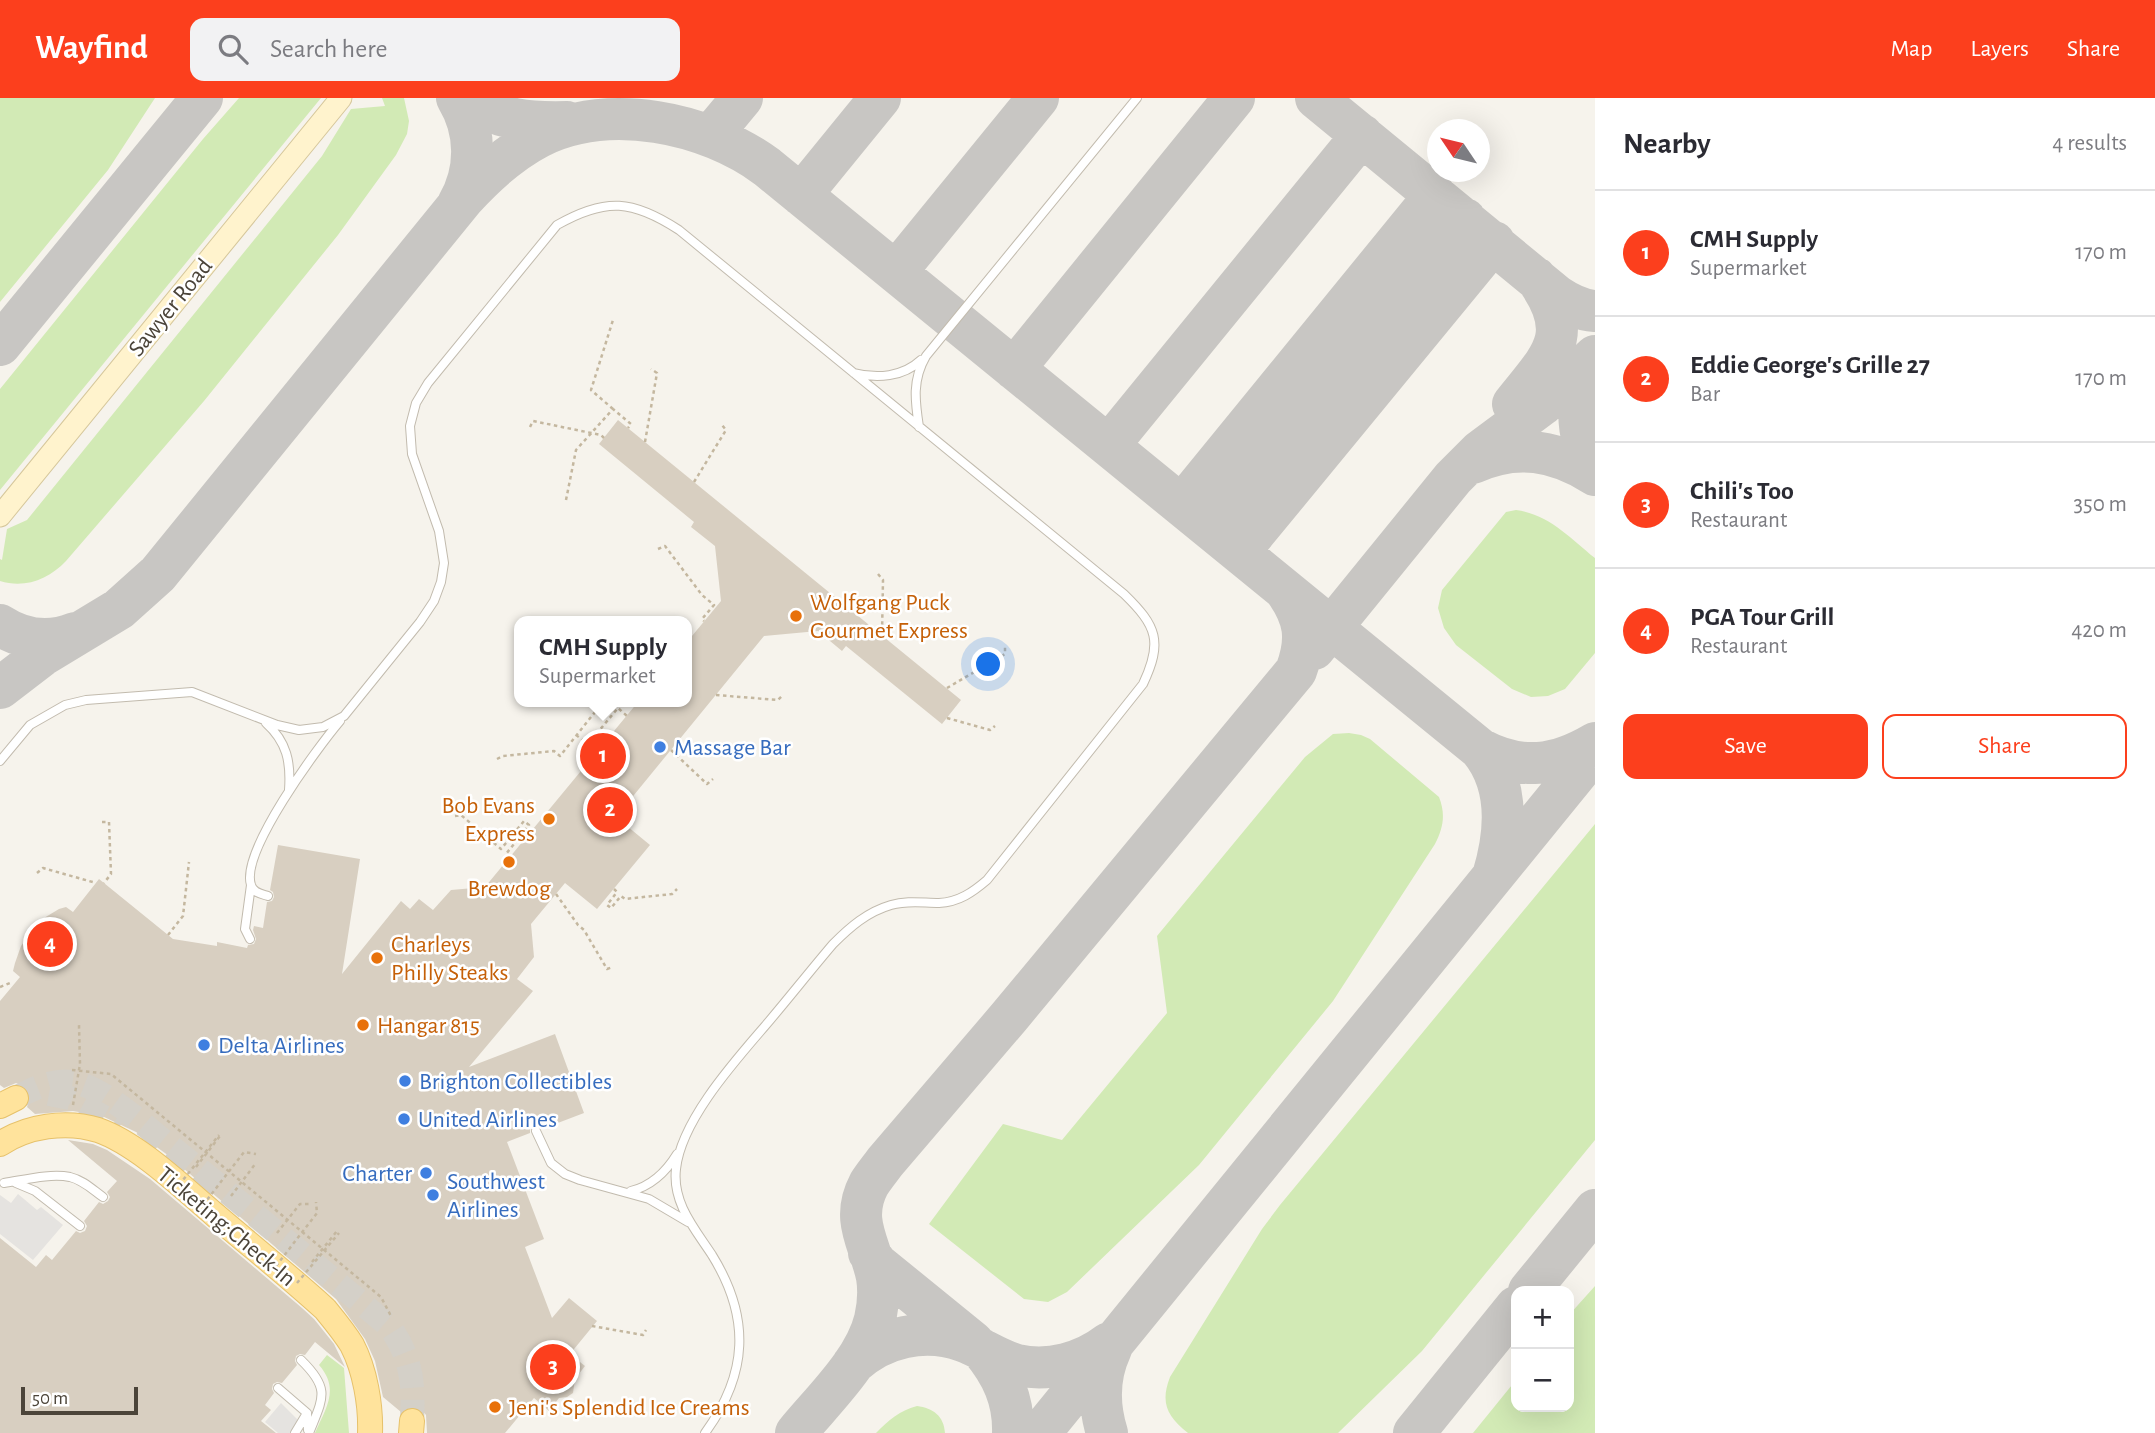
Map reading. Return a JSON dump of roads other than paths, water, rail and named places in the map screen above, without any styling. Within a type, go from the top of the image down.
[{"type":"main road","name":"Ticketing;Check-In","points":[[0,1144],[16,1134],[61,1126],[95,1129],[144,1157],[325,1308],[353,1348],[364,1382],[370,1433]]},
{"type":"street","name":"Sawyer Road","points":[[0,516],[341,98]]},
{"type":"lane","points":[[919,427],[914,391],[919,367],[926,356],[1137,98]]},
{"type":"lane","points":[[250,939],[245,929],[250,877],[256,850],[314,752],[420,622],[441,582],[444,564],[439,531],[412,454],[410,426],[416,403],[437,372],[557,225],[578,213],[618,206],[638,208],[679,230],[1140,609],[1152,629],[1156,649],[1143,684],[987,880],[972,893],[954,900],[891,905],[868,914],[850,926],[724,1075],[693,1122],[676,1170],[677,1187],[688,1222],[712,1255],[728,1285],[740,1337],[738,1364],[727,1400],[705,1433]]},
{"type":"lane","points":[[853,373],[877,377],[891,375],[915,366],[926,356]]},
{"type":"lane","points":[[0,761],[30,725],[65,705],[86,700],[192,692],[257,717],[305,730],[323,727],[344,716]]},
{"type":"lane","points":[[257,717],[274,731],[286,751],[290,763],[289,794]]},
{"type":"lane","points":[[251,885],[254,891],[268,896]]},
{"type":"lane","points":[[536,1131],[547,1157],[558,1169],[572,1177],[658,1203],[688,1222]]},
{"type":"lane","points":[[628,1192],[644,1187],[656,1179],[684,1143]]},
{"type":"lane","points":[[2,1183],[58,1176],[72,1178],[103,1198]]},
{"type":"lane","points":[[2,1183],[28,1187],[79,1226]]},
{"type":"lane","points":[[301,1360],[312,1370],[322,1387],[321,1405],[308,1433]]},
{"type":"lane","points":[[278,1388],[307,1413],[308,1433]]},
{"type":"lane","points":[[295,1433],[307,1413]]},
{"type":"tunnel","points":[[16,1098],[50,1083],[65,1081],[84,1085],[123,1108],[225,1191],[390,1327],[403,1350],[410,1372],[412,1421]]},
{"type":"tunnel","points":[[49,1094],[70,1098],[120,1126]]},
{"type":"place","name":"Wolfgang Puck Gourmet Express","points":[[796,616]]},
{"type":"place","name":"Massage Bar","points":[[660,747]]},
{"type":"place","name":"CMH Supply","points":[[603,756]]},
{"type":"place","name":"Eddie George's Grille 27","points":[[610,810]]},
{"type":"place","name":"Bob Evans Express","points":[[549,819]]},
{"type":"place","name":"Brewdog","points":[[509,862]]},
{"type":"place","name":"PGA Tour Grill","points":[[50,944]]},
{"type":"place","name":"Charleys Philly Steaks","points":[[377,958]]},
{"type":"place","name":"Hangar 815","points":[[363,1025]]},
{"type":"place","name":"Delta Airlines","points":[[204,1045]]},
{"type":"place","name":"Brighton Collectibles","points":[[405,1081]]},
{"type":"place","name":"United Airlines","points":[[404,1119]]},
{"type":"place","name":"Charter","points":[[426,1173]]},
{"type":"place","name":"Southwest Airlines","points":[[433,1195]]},
{"type":"place","name":"Chili's Too","points":[[553,1367]]},
{"type":"place","name":"Jeni's Splendid Ice Creams","points":[[495,1407]]}]
